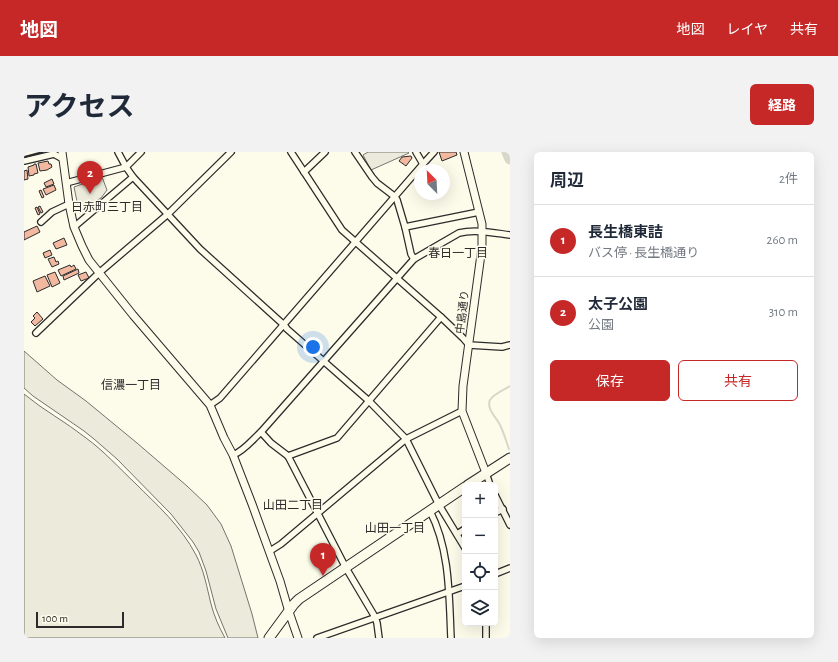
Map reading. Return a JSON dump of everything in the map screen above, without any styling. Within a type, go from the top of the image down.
[{"type":"highway","points":[[472,482],[510,458]]},
{"type":"highway","points":[[269,638],[299,599],[462,489]]},
{"type":"street","points":[[118,152],[133,177],[200,249],[284,324],[287,330],[369,401],[406,439],[439,505],[462,543]]},
{"type":"street","points":[[66,183],[126,167],[141,152]]},
{"type":"street","points":[[36,332],[100,272],[168,214],[231,152]]},
{"type":"street","points":[[291,152],[342,230],[441,317],[469,345],[502,348],[510,345]]},
{"type":"street","points":[[304,172],[326,152]]},
{"type":"street","points":[[355,152],[377,183],[397,200],[411,254],[414,259]]},
{"type":"street","points":[[416,152],[422,164],[434,152]]},
{"type":"street","name":"中島通り","points":[[464,152],[482,224],[482,247],[462,410],[486,473]]},
{"type":"street","points":[[24,161],[54,154],[62,156],[74,227],[86,255],[133,315],[210,406],[233,455],[270,550],[298,638]]},
{"type":"street","points":[[210,406],[220,398],[414,173]]},
{"type":"street","points":[[74,227],[133,177]]},
{"type":"street","points":[[41,222],[52,212],[69,204]]},
{"type":"street","points":[[405,227],[479,212]]},
{"type":"street","points":[[233,455],[237,454],[261,432],[414,259],[459,233],[482,232],[510,235]]},
{"type":"street","points":[[288,456],[337,438],[441,317]]},
{"type":"street","points":[[270,550],[281,544],[406,439],[462,410]]},
{"type":"street","points":[[261,432],[271,443],[288,456],[346,568],[375,617],[379,638]]},
{"type":"street","points":[[486,473],[489,482]]},
{"type":"street","points":[[498,501],[510,525]]},
{"type":"street","points":[[498,511],[502,509]]},
{"type":"street","points":[[430,511],[435,519],[442,540],[445,559],[451,638]]},
{"type":"street","points":[[457,534],[462,531]]},
{"type":"street","points":[[498,573],[510,568]]},
{"type":"street","points":[[317,638],[462,587]]},
{"type":"street","points":[[486,626],[486,638]]},
{"type":"shaded area","points":[[368,152],[409,153],[371,170],[363,155]]},
{"type":"shaded area","points":[[102,177],[107,190],[101,198],[79,211],[74,187]]},
{"type":"shaded area","points":[[24,351],[57,380],[86,401],[137,443],[207,505],[221,524],[231,546],[258,638],[228,638],[216,609],[206,571],[199,552],[171,514],[117,459],[94,439],[24,388]]},
{"type":"shaded area","points":[[24,394],[99,448],[152,499],[176,525],[190,544],[199,561],[214,613],[225,638],[25,638]]},
{"type":"building","points":[[439,152],[456,152],[457,155],[442,161]]},
{"type":"building","points":[[411,156],[412,158],[406,166],[399,161],[402,157]]},
{"type":"building","points":[[48,161],[52,167],[47,170],[40,171],[38,163]]},
{"type":"building","points":[[36,164],[38,173],[29,176],[28,167]]},
{"type":"building","points":[[27,170],[28,179],[24,180],[24,171]]},
{"type":"building","points":[[52,179],[54,184],[46,187],[44,183]]},
{"type":"building","points":[[54,185],[56,190],[46,195],[43,189]]},
{"type":"building","points":[[41,190],[44,197],[42,198],[39,191]]},
{"type":"building","points":[[40,206],[43,212],[41,213],[38,207]]},
{"type":"building","points":[[37,207],[40,214],[38,215],[35,208]]},
{"type":"building","points":[[37,226],[40,232],[24,240],[24,232]]},
{"type":"building","points":[[64,238],[67,245],[56,249],[53,243]]},
{"type":"building","points":[[50,250],[52,255],[45,258],[43,253]]},
{"type":"building","points":[[54,257],[56,262],[58,261],[59,264],[52,267],[48,259]]},
{"type":"building","points":[[70,265],[71,267],[74,265],[76,269],[61,276],[58,270]]},
{"type":"building","points":[[78,269],[79,273],[64,280],[63,276]]},
{"type":"building","points":[[55,272],[60,283],[52,287],[47,275]]},
{"type":"building","points":[[86,272],[89,278],[81,281],[78,275]]},
{"type":"building","points":[[45,276],[50,286],[37,292],[33,281]]},
{"type":"building","points":[[37,312],[43,319],[35,326],[31,322],[35,318],[33,316]]},
{"type":"waterway","points":[[507,152],[510,159]]},
{"type":"waterway","points":[[509,449],[499,422],[489,407],[489,403],[493,396],[510,386]]},
{"type":"wall","points":[[24,157],[43,152]]},
{"type":"place","name":"太子公園","points":[[90,194]]},
{"type":"place","name":"長生橋東詰","points":[[323,576]]},
{"type":"district","name":"日赤町三丁目","points":[[107,207]]},
{"type":"district","name":"春日一丁目","points":[[458,253]]},
{"type":"district","name":"信濃一丁目","points":[[131,385]]},
{"type":"district","name":"山田二丁目","points":[[293,505]]},
{"type":"district","name":"山田一丁目","points":[[395,528]]}]
